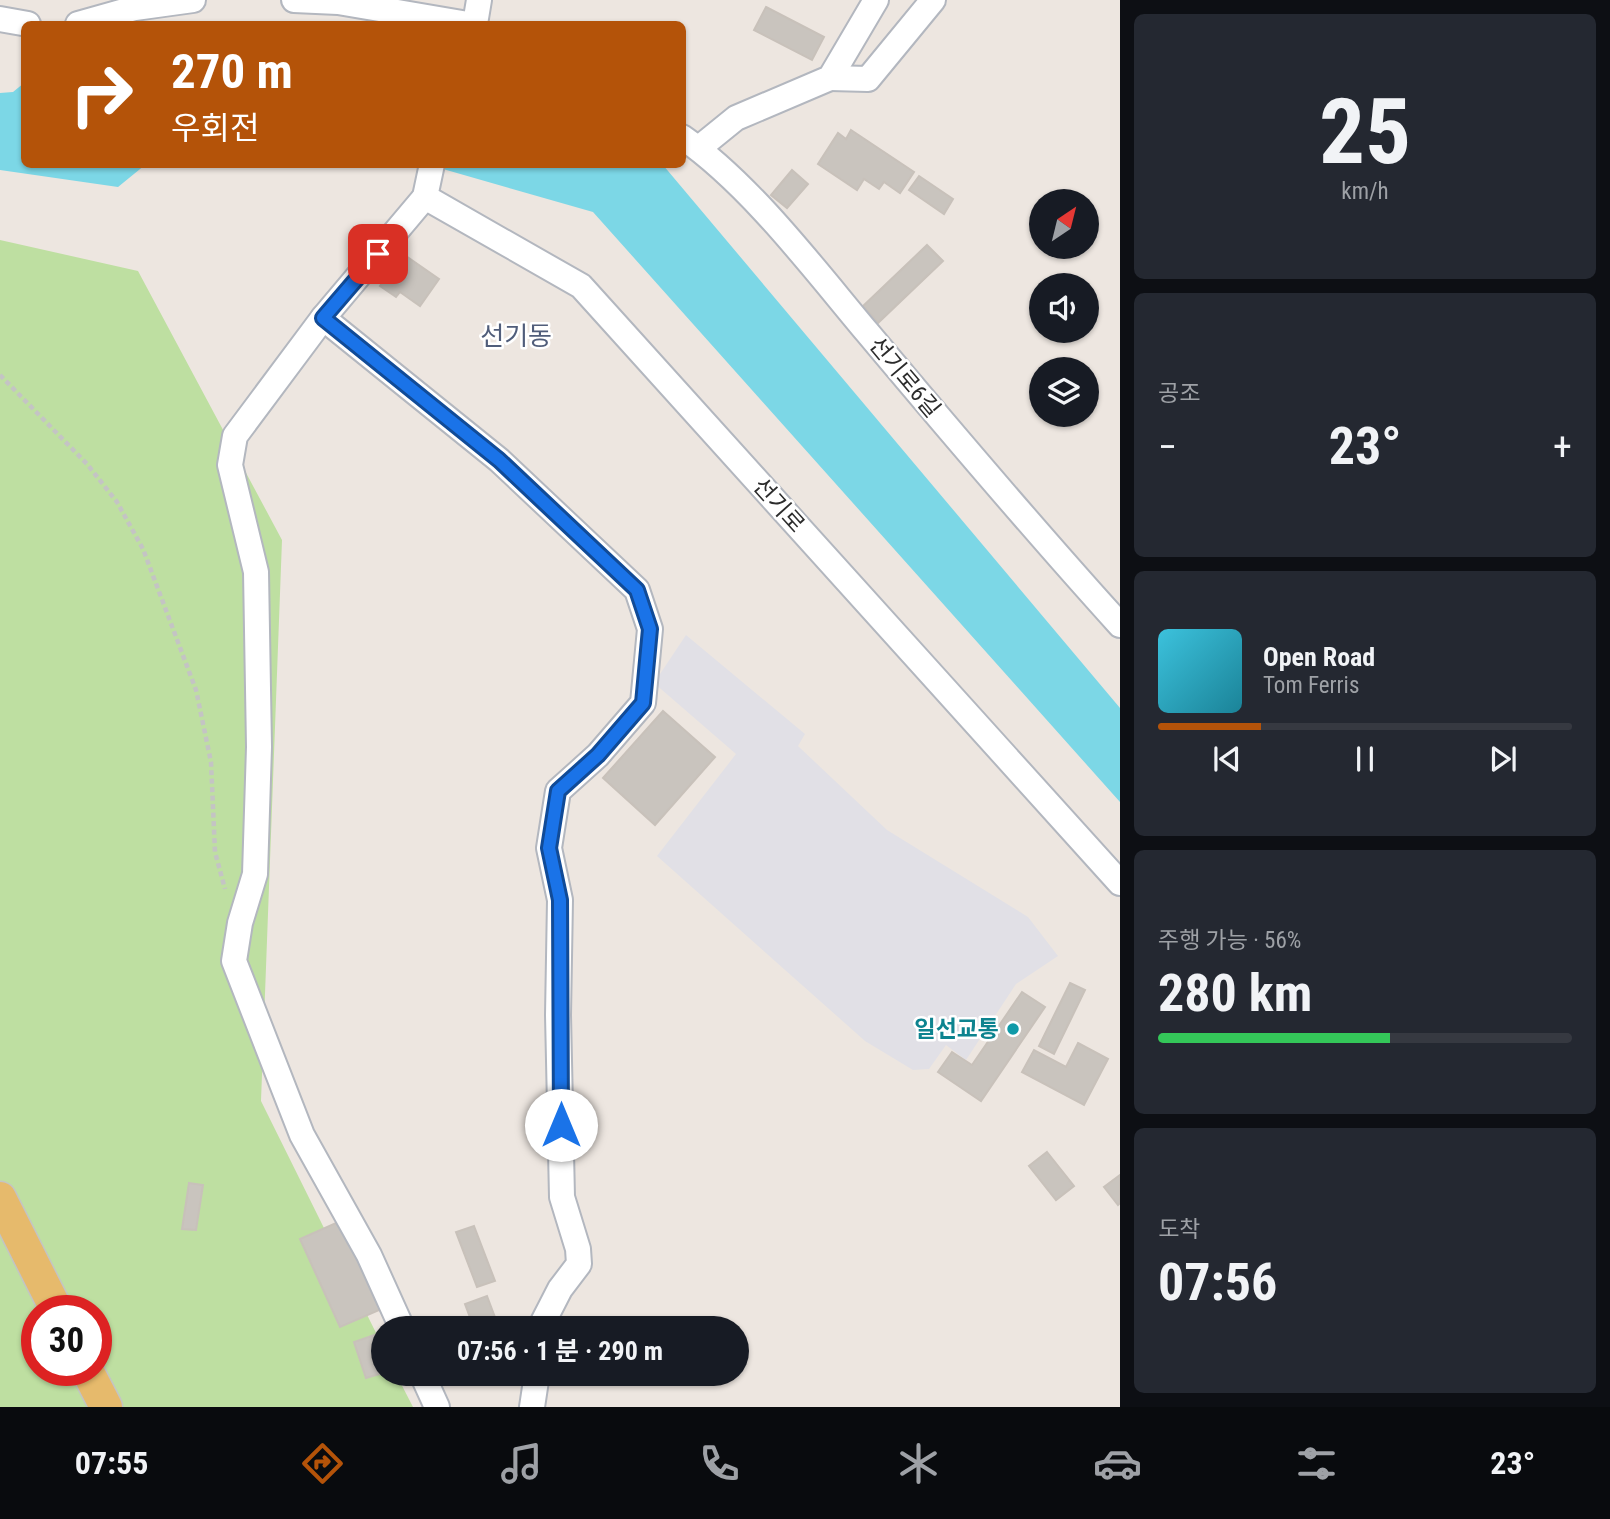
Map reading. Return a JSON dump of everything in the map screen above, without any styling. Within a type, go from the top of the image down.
[{"type":"main road","points":[[0,1198],[49,1295]]},
{"type":"main road","points":[[95,1386],[106,1407]]},
{"type":"street","points":[[89,21],[135,8],[193,0]]},
{"type":"street","points":[[295,0],[338,2],[450,21]]},
{"type":"street","points":[[476,21],[479,0]]},
{"type":"street","points":[[830,78],[876,0]]},
{"type":"street","points":[[691,142],[736,118],[830,78],[868,79],[933,0]]},
{"type":"street","points":[[0,19],[21,23]]},
{"type":"street","name":"선기로6길","points":[[691,142],[783,232],[1024,519],[1120,625]]},
{"type":"street","points":[[397,1316],[369,1255],[302,1135],[234,961],[240,923],[255,874],[258,652],[256,572],[230,465],[235,436],[323,318],[425,197],[431,168]]},
{"type":"street","name":"선기로","points":[[425,197],[581,286],[1120,883]]},
{"type":"street","points":[[323,318],[499,460],[637,590],[650,629],[643,703],[598,755],[558,791],[549,848],[560,900],[558,1015],[562,1198],[578,1249],[579,1264],[560,1289],[546,1316]]},
{"type":"street","points":[[427,1386],[437,1407]]},
{"type":"street","points":[[532,1407],[535,1386]]},
{"type":"path","points":[[0,375],[87,464],[117,502],[143,549],[196,690],[211,762],[215,852],[220,878],[240,923]]},
{"type":"shaded area","points":[[686,635],[805,734],[798,746],[887,830],[1028,917],[1058,956],[1016,984],[966,1060],[946,1045],[929,1069],[913,1070],[865,1041],[657,856],[736,754],[654,683]]},
{"type":"green space","points":[[0,240],[138,271],[282,540],[261,1101],[371,1323],[371,1386],[402,1386],[413,1407],[0,1407]]},
{"type":"water","points":[[21,85],[21,168],[141,168],[118,187],[0,170],[0,93],[13,92]]},
{"type":"water","points":[[439,168],[666,168],[1120,708],[1120,802],[593,212]]},
{"type":"building","points":[[766,7],[824,37],[812,60],[754,30]]},
{"type":"building","points":[[851,130],[914,172],[900,193],[884,182],[879,189],[864,179],[857,190],[818,164],[838,133],[846,139]]},
{"type":"building","points":[[792,170],[808,184],[787,208],[771,195]]},
{"type":"building","points":[[919,176],[953,199],[944,214],[909,190]]},
{"type":"building","points":[[927,245],[943,261],[878,323],[863,306]]},
{"type":"building","points":[[403,254],[439,279],[420,306],[400,292],[396,297],[380,286]]},
{"type":"building","points":[[663,711],[715,757],[655,825],[603,778]]},
{"type":"building","points":[[1070,983],[1085,990],[1054,1054],[1039,1046]]},
{"type":"building","name":"일선교통","points":[[1022,992],[1045,1007],[981,1101],[938,1072],[952,1052],[972,1065]]},
{"type":"building","points":[[1078,1043],[1108,1059],[1084,1105],[1022,1072],[1034,1050],[1066,1067]]},
{"type":"building","points":[[1047,1152],[1074,1186],[1056,1200],[1029,1166]]},
{"type":"building","points":[[1120,1175],[1120,1203],[1118,1205],[1104,1187]]},
{"type":"building","points":[[189,1183],[203,1185],[196,1230],[182,1229]]},
{"type":"building","points":[[345,1219],[386,1307],[340,1327],[300,1239]]},
{"type":"building","points":[[474,1226],[495,1281],[477,1287],[456,1232]]},
{"type":"building","points":[[487,1296],[494,1316],[470,1316],[465,1304]]},
{"type":"building","points":[[371,1336],[371,1377],[366,1378],[354,1342]]},
{"type":"place","name":"일선교통","points":[[1013,1029]]},
{"type":"district","name":"선기동","points":[[516,336]]},
{"type":"route","points":[[378,254],[323,318],[499,460],[637,590],[650,629],[643,703],[598,755],[558,791],[549,848],[560,900],[558,1015],[561,1125]]}]
